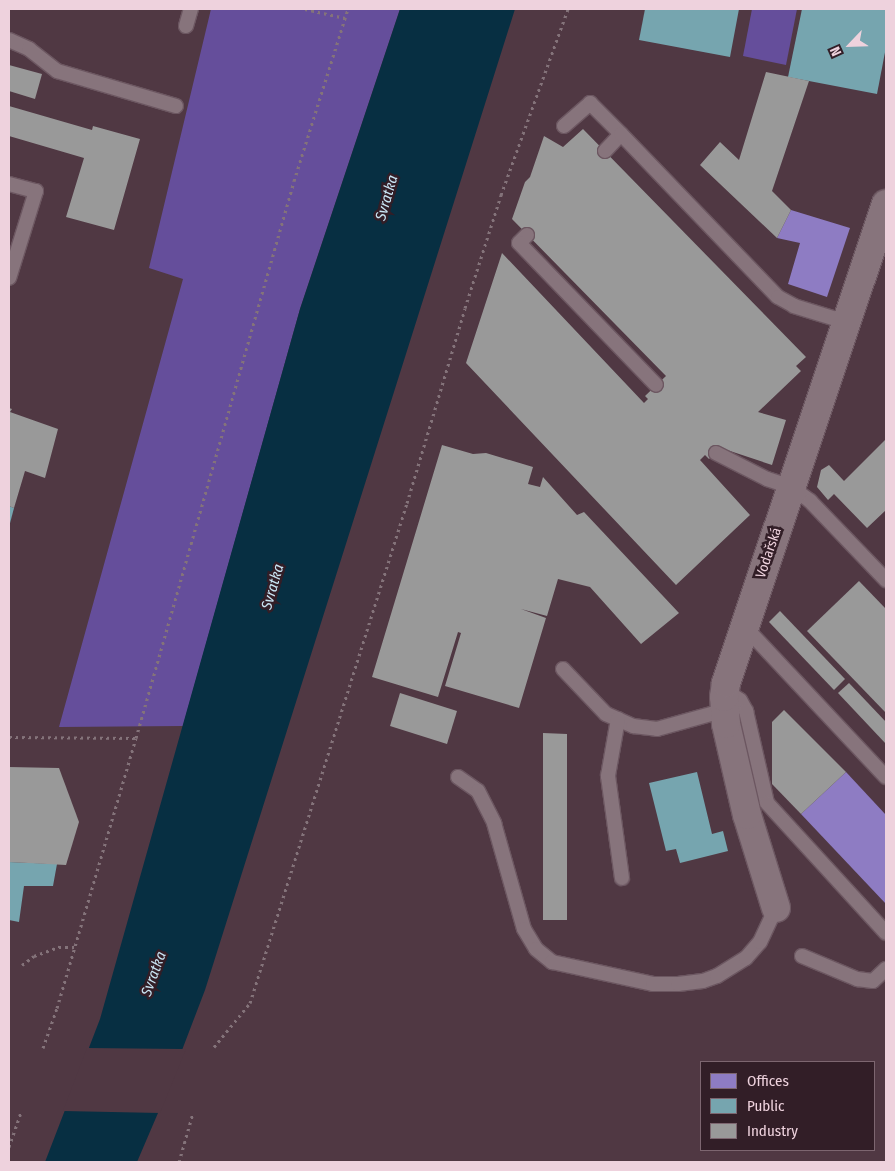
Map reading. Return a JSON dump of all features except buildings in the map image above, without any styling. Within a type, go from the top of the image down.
[{"type":"street","name":"Vodařská","points":[[776,908],[747,815],[725,700],[729,671],[886,204]]},
{"type":"lane","points":[[186,26],[191,9]]},
{"type":"lane","points":[[9,40],[29,50],[57,71],[176,106]]},
{"type":"lane","points":[[564,126],[590,103],[778,297],[794,306],[846,322]]},
{"type":"lane","points":[[605,151],[621,134]]},
{"type":"lane","points":[[9,184],[36,191],[9,278]]},
{"type":"lane","points":[[527,235],[520,243],[656,385]]},
{"type":"lane","points":[[716,453],[767,479],[791,487],[810,501],[886,580]]},
{"type":"lane","points":[[744,626],[886,777]]},
{"type":"lane","points":[[563,669],[606,714],[633,726],[657,729],[725,700],[740,700],[746,711],[764,793],[770,808],[886,933]]},
{"type":"lane","points":[[618,719],[608,776],[622,878]]},
{"type":"lane","points":[[458,777],[478,791],[494,823],[524,929],[536,949],[552,962],[654,984],[702,981],[717,976],[746,958],[760,942],[776,908]]},
{"type":"lane","points":[[802,956],[865,980],[874,981],[886,969]]},
{"type":"path","points":[[305,9],[345,18]]},
{"type":"path","points":[[43,1048],[75,947],[136,738],[294,181],[348,9]]},
{"type":"path","points":[[214,1047],[250,1002],[407,503],[468,298],[501,195],[568,9]]},
{"type":"path","points":[[9,738],[136,738]]},
{"type":"path","points":[[22,965],[34,956],[59,947],[75,947]]},
{"type":"path","points":[[9,1147],[21,1112]]},
{"type":"path","points":[[179,1162],[194,1113]]},
{"type":"shaded area","points":[[211,9],[400,9],[300,309],[183,726],[59,727],[183,279],[149,268]]},
{"type":"shaded area","points":[[752,9],[797,9],[786,65],[743,56]]},
{"type":"water","name":"Svratka","points":[[400,9],[515,9],[205,990],[158,1113],[137,1162],[45,1162],[100,1019],[300,309]]},
{"type":"pier","points":[[87,1048],[186,1049],[160,1113],[63,1111]]}]
